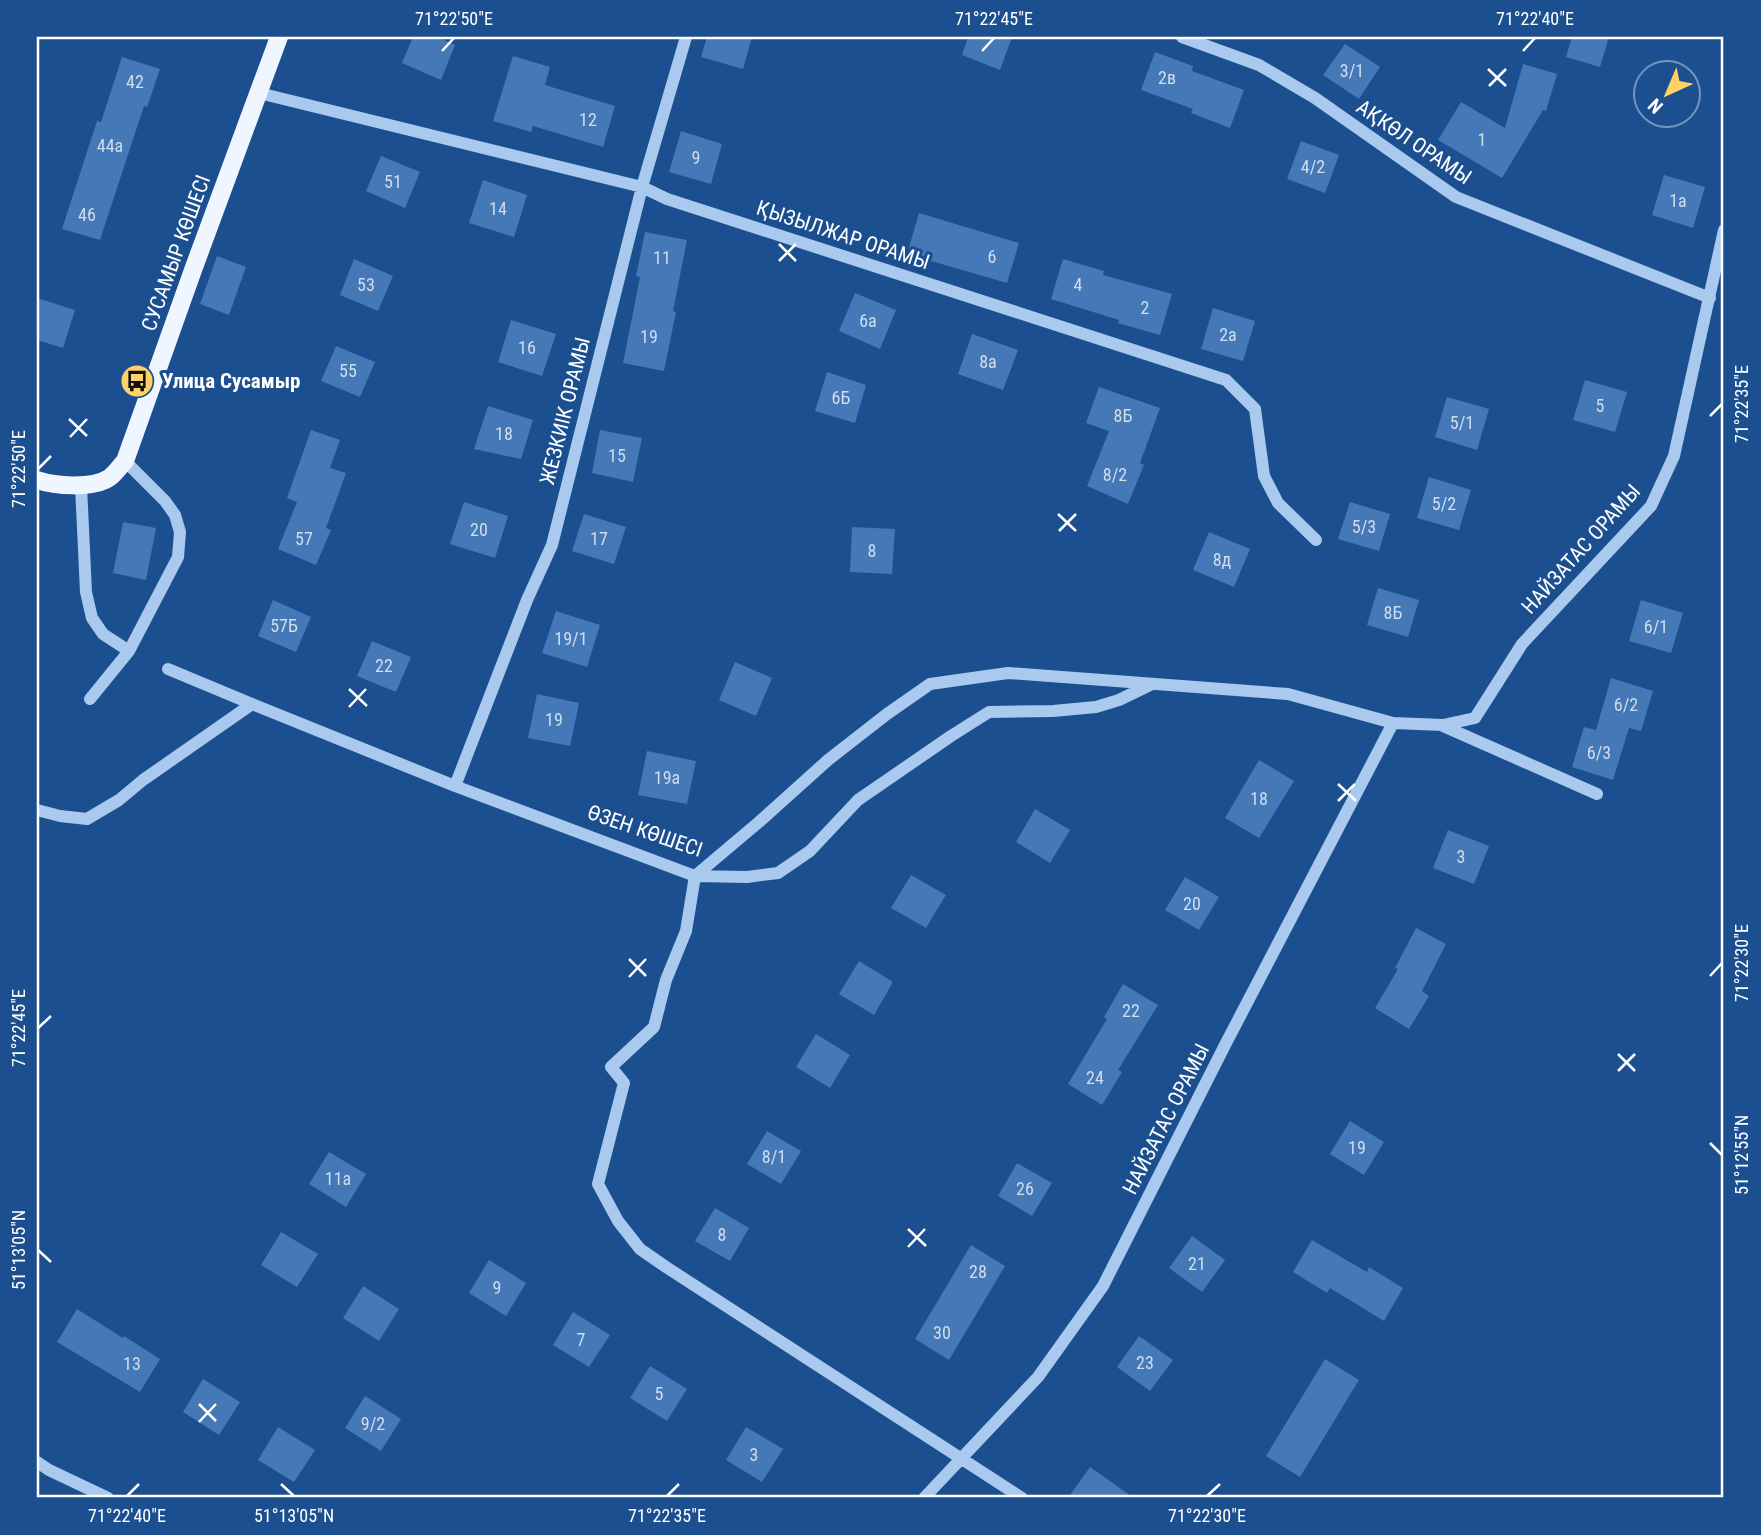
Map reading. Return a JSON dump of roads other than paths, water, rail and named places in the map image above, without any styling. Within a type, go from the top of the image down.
[{"type":"main road","name":"СУСАМЫР КӨШЕСІ","points":[[81,486],[108,479],[125,461],[279,37]]},
{"type":"main road","points":[[37,480],[49,484],[81,486]]},
{"type":"street","name":"ЖЕЗКИІК ОРАМЫ","points":[[455,786],[551,545],[642,187],[686,37]]},
{"type":"street","name":"АҚКӨЛ ОРАМЫ","points":[[1182,37],[1259,65],[1315,98],[1456,197],[1710,298]]},
{"type":"street","name":"ҚЫЗЫЛЖАР ОРАМЫ","points":[[259,93],[642,187],[667,199],[1226,380],[1255,409],[1264,476],[1278,503],[1316,540]]},
{"type":"street","name":"НАЙЗАТАС ОРАМЫ","points":[[695,876],[828,760],[930,684],[1007,673],[1288,694],[1393,723],[1443,726],[1475,718],[1522,644],[1651,506],[1674,456],[1724,230]]},
{"type":"street","points":[[90,699],[129,650],[178,557],[180,532],[174,515],[165,501],[125,461]]},
{"type":"street","points":[[81,486],[86,593],[92,618],[103,634],[129,650]]},
{"type":"street","name":"ӨЗЕН КӨШЕСІ","points":[[168,668],[455,786],[695,876],[747,877],[778,873],[810,851],[858,800],[989,712],[1096,707],[1119,700],[1152,684]]},
{"type":"street","points":[[37,810],[87,819],[119,800],[143,779],[252,704]]},
{"type":"street","name":"НАЙЗАТАС ОРАМЫ","points":[[924,1498],[1038,1377],[1103,1286],[1393,723]]},
{"type":"street","points":[[1443,726],[1597,794]]},
{"type":"street","points":[[695,876],[686,931],[666,980],[654,1027],[611,1066],[624,1083],[598,1184],[618,1221],[640,1249],[1022,1498]]},
{"type":"street","points":[[37,1462],[108,1498]]},
{"type":"place","name":"Улица Сусамыр","points":[[137,381]]}]
